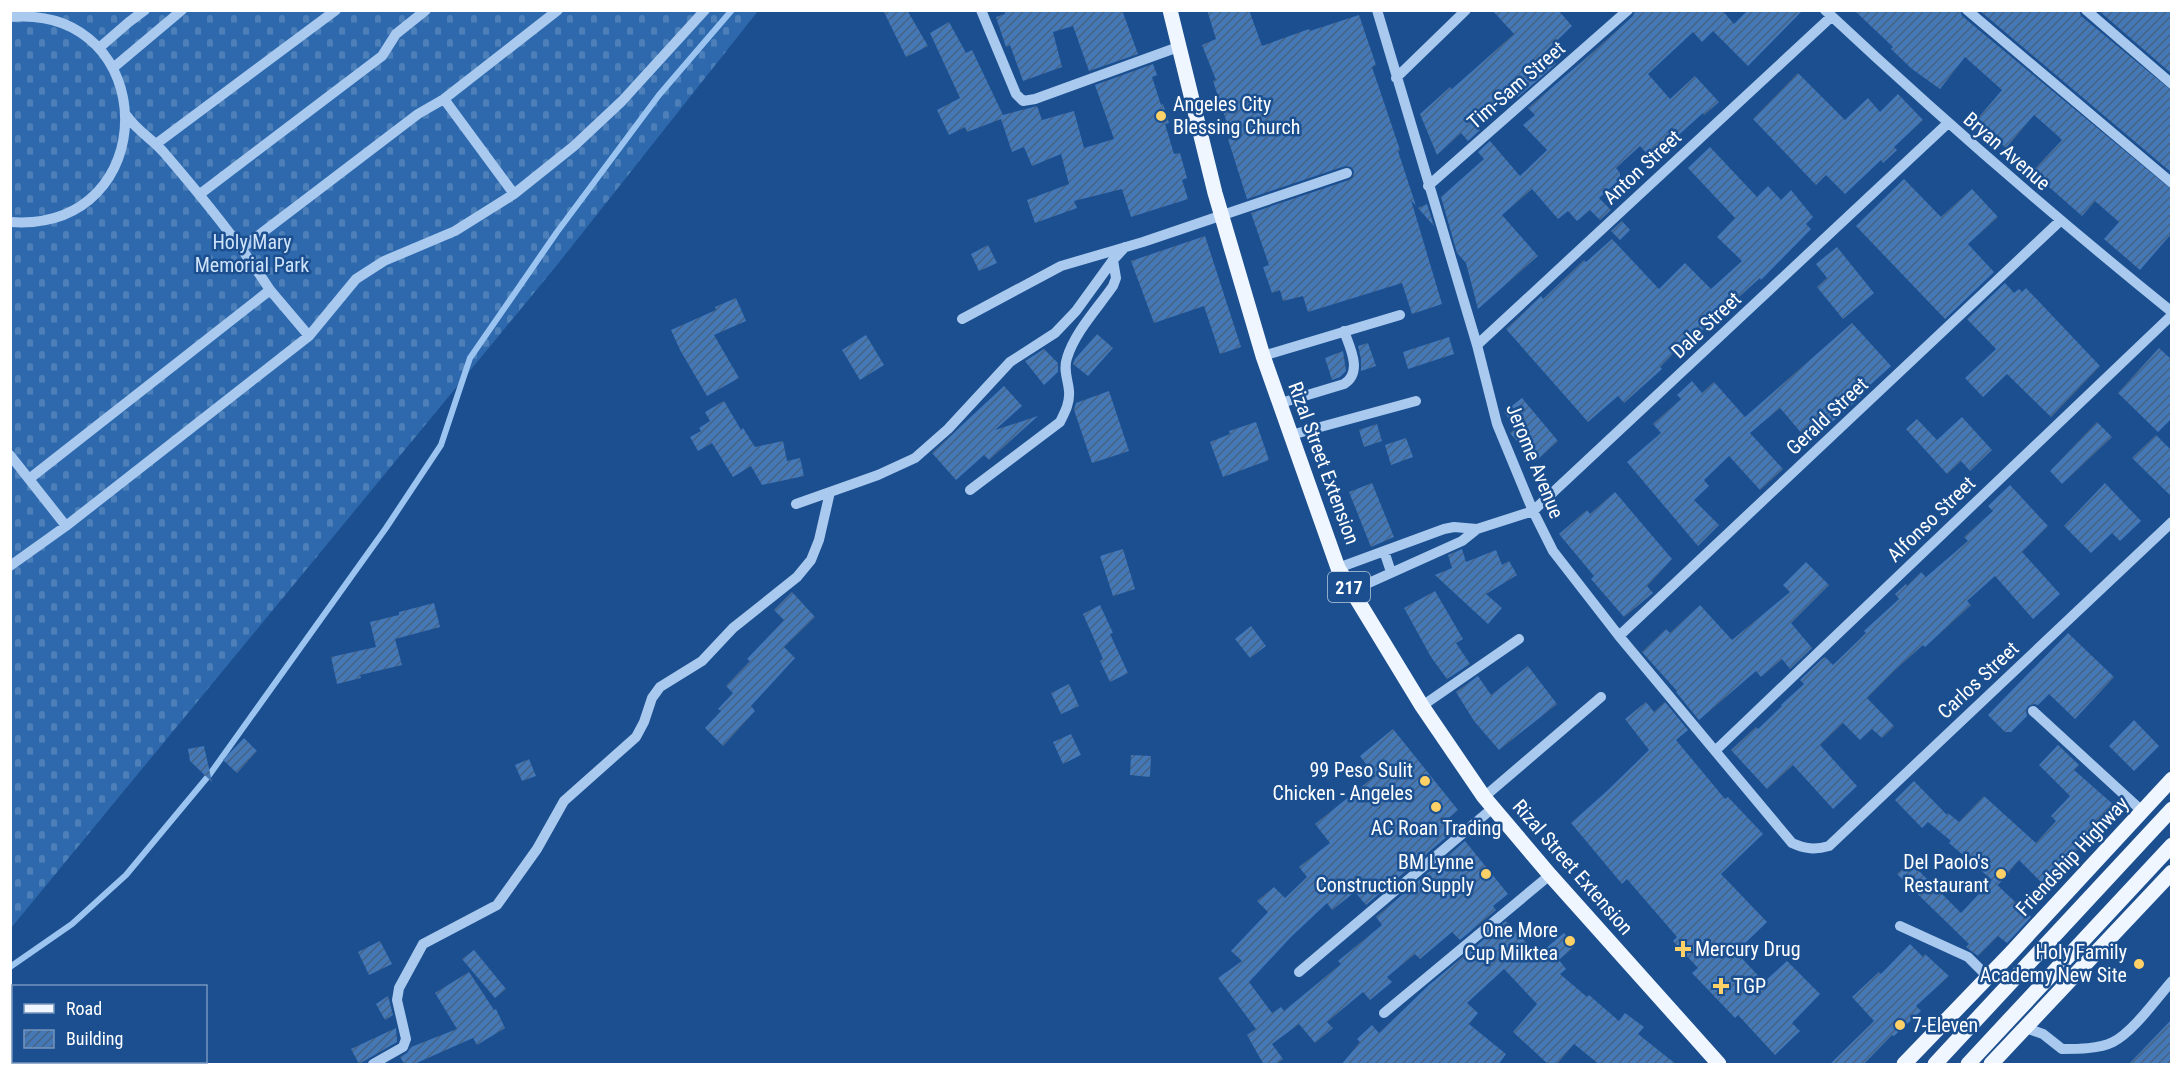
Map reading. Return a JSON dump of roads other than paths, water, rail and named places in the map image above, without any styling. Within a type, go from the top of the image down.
[{"type":"main road","name":"Rizal Street Extension","points":[[1170,10],[1181,46],[1221,215],[1263,356],[1338,568],[1422,706],[1489,802],[1550,875],[1719,1065]]},
{"type":"main road","name":"Friendship Highway","points":[[1904,1065],[2172,779]]},
{"type":"main road","points":[[1935,1065],[2172,809]]},
{"type":"main road","points":[[1968,1065],[2172,845]]},
{"type":"main road","points":[[1991,1065],[2172,872]]},
{"type":"street","points":[[99,48],[145,10]]},
{"type":"street","points":[[113,68],[182,10]]},
{"type":"street","points":[[156,144],[336,10]]},
{"type":"street","points":[[200,194],[382,56],[396,34],[426,10]]},
{"type":"street","points":[[242,248],[418,114],[444,99],[558,10]]},
{"type":"street","points":[[10,566],[66,526],[309,336],[356,279],[384,261],[455,231],[514,194],[574,146],[622,101],[705,10]]},
{"type":"street","points":[[981,10],[1016,94],[1023,101],[1035,99],[1181,46]]},
{"type":"street","name":"Jerome Avenue","points":[[1377,10],[1477,345],[1497,424],[1552,551],[1619,636],[1716,750],[1784,835],[1792,843],[1803,848]]},
{"type":"street","points":[[1396,78],[1466,10]]},
{"type":"street","name":"Tim-Sam Street","points":[[1428,186],[1628,10]]},
{"type":"street","points":[[1967,10],[2172,183]]},
{"type":"street","points":[[2086,10],[2172,84]]},
{"type":"street","name":"Bryan Avenue","points":[[1828,14],[1947,124],[2172,313]]},
{"type":"street","name":"Anton Street","points":[[1477,345],[1828,14]]},
{"type":"street","points":[[10,17],[27,15],[54,20],[78,31],[99,48],[113,68],[124,97],[127,116],[124,142],[115,168],[100,190],[79,207],[55,218],[29,223],[10,222]]},
{"type":"street","points":[[444,99],[514,194]]},
{"type":"street","points":[[127,116],[134,126],[156,144],[200,194],[242,248],[270,290],[309,336]]},
{"type":"street","name":"Dale Street","points":[[1351,591],[1462,541],[1477,529],[1533,511],[1947,124]]},
{"type":"street","points":[[962,319],[1061,266],[1347,173]]},
{"type":"street","name":"Gerald Street","points":[[1619,636],[2060,221]]},
{"type":"street","points":[[796,504],[878,475],[915,458],[948,429],[1010,362],[1055,333],[1076,311],[1125,247]]},
{"type":"street","points":[[970,490],[1060,422],[1067,409],[1069,391],[1065,375],[1066,360],[1077,337],[1113,286],[1116,278],[1113,260]]},
{"type":"street","points":[[29,479],[270,290]]},
{"type":"street","name":"Alfonso Street","points":[[1716,750],[2172,313]]},
{"type":"street","points":[[1263,356],[1400,315]]},
{"type":"street","points":[[1281,403],[1344,384],[1350,380],[1354,366],[1344,331]]},
{"type":"street","points":[[1291,435],[1416,401]]},
{"type":"street","points":[[10,455],[66,526]]},
{"type":"street","points":[[374,1065],[406,1043],[397,1000],[399,988],[423,944],[496,905],[537,849],[564,801],[636,737],[652,698],[660,687],[702,661],[733,628],[797,578],[811,560],[819,540],[830,492]]},
{"type":"street","name":"Carlos Street","points":[[1803,848],[1829,846],[2172,522]]},
{"type":"street","name":"Dale Street","points":[[1338,568],[1454,527],[1477,529]]},
{"type":"street","points":[[1384,551],[1391,573]]},
{"type":"street","points":[[1422,706],[1519,639]]},
{"type":"street","points":[[1299,972],[1489,802],[1601,697]]},
{"type":"street","points":[[2033,711],[2142,811]]},
{"type":"street","points":[[1384,1013],[1550,875]]},
{"type":"street","points":[[1900,926],[1968,957],[1988,977]]},
{"type":"street","points":[[2026,1028],[2043,1034],[2062,1049],[2095,1047],[2114,1042],[2172,981]]},
{"type":"waterway","points":[[10,967],[72,924],[126,875],[210,774],[386,528],[441,445],[470,358],[557,232],[659,95],[732,10]]},
{"type":"place","name":"Angeles City Blessing Church","points":[[1161,116]]},
{"type":"place","name":"99 Peso Sulit Chicken - Angeles","points":[[1425,781]]},
{"type":"place","name":"AC Roan Trading","points":[[1436,807]]},
{"type":"place","name":"BM Lynne Construction Supply","points":[[1486,874]]},
{"type":"place","name":"Del Paolo's Restaurant","points":[[2001,874]]},
{"type":"place","name":"One More Cup Milktea","points":[[1570,941]]},
{"type":"place","name":"Mercury Drug","points":[[1683,949]]},
{"type":"place","name":"Holy Family Academy New Site","points":[[2139,964]]},
{"type":"place","name":"TGP","points":[[1721,986]]},
{"type":"place","name":"7-Eleven","points":[[1900,1025]]},
{"type":"park label","name":"Holy Mary Memorial Park","points":[[252,254]]}]
